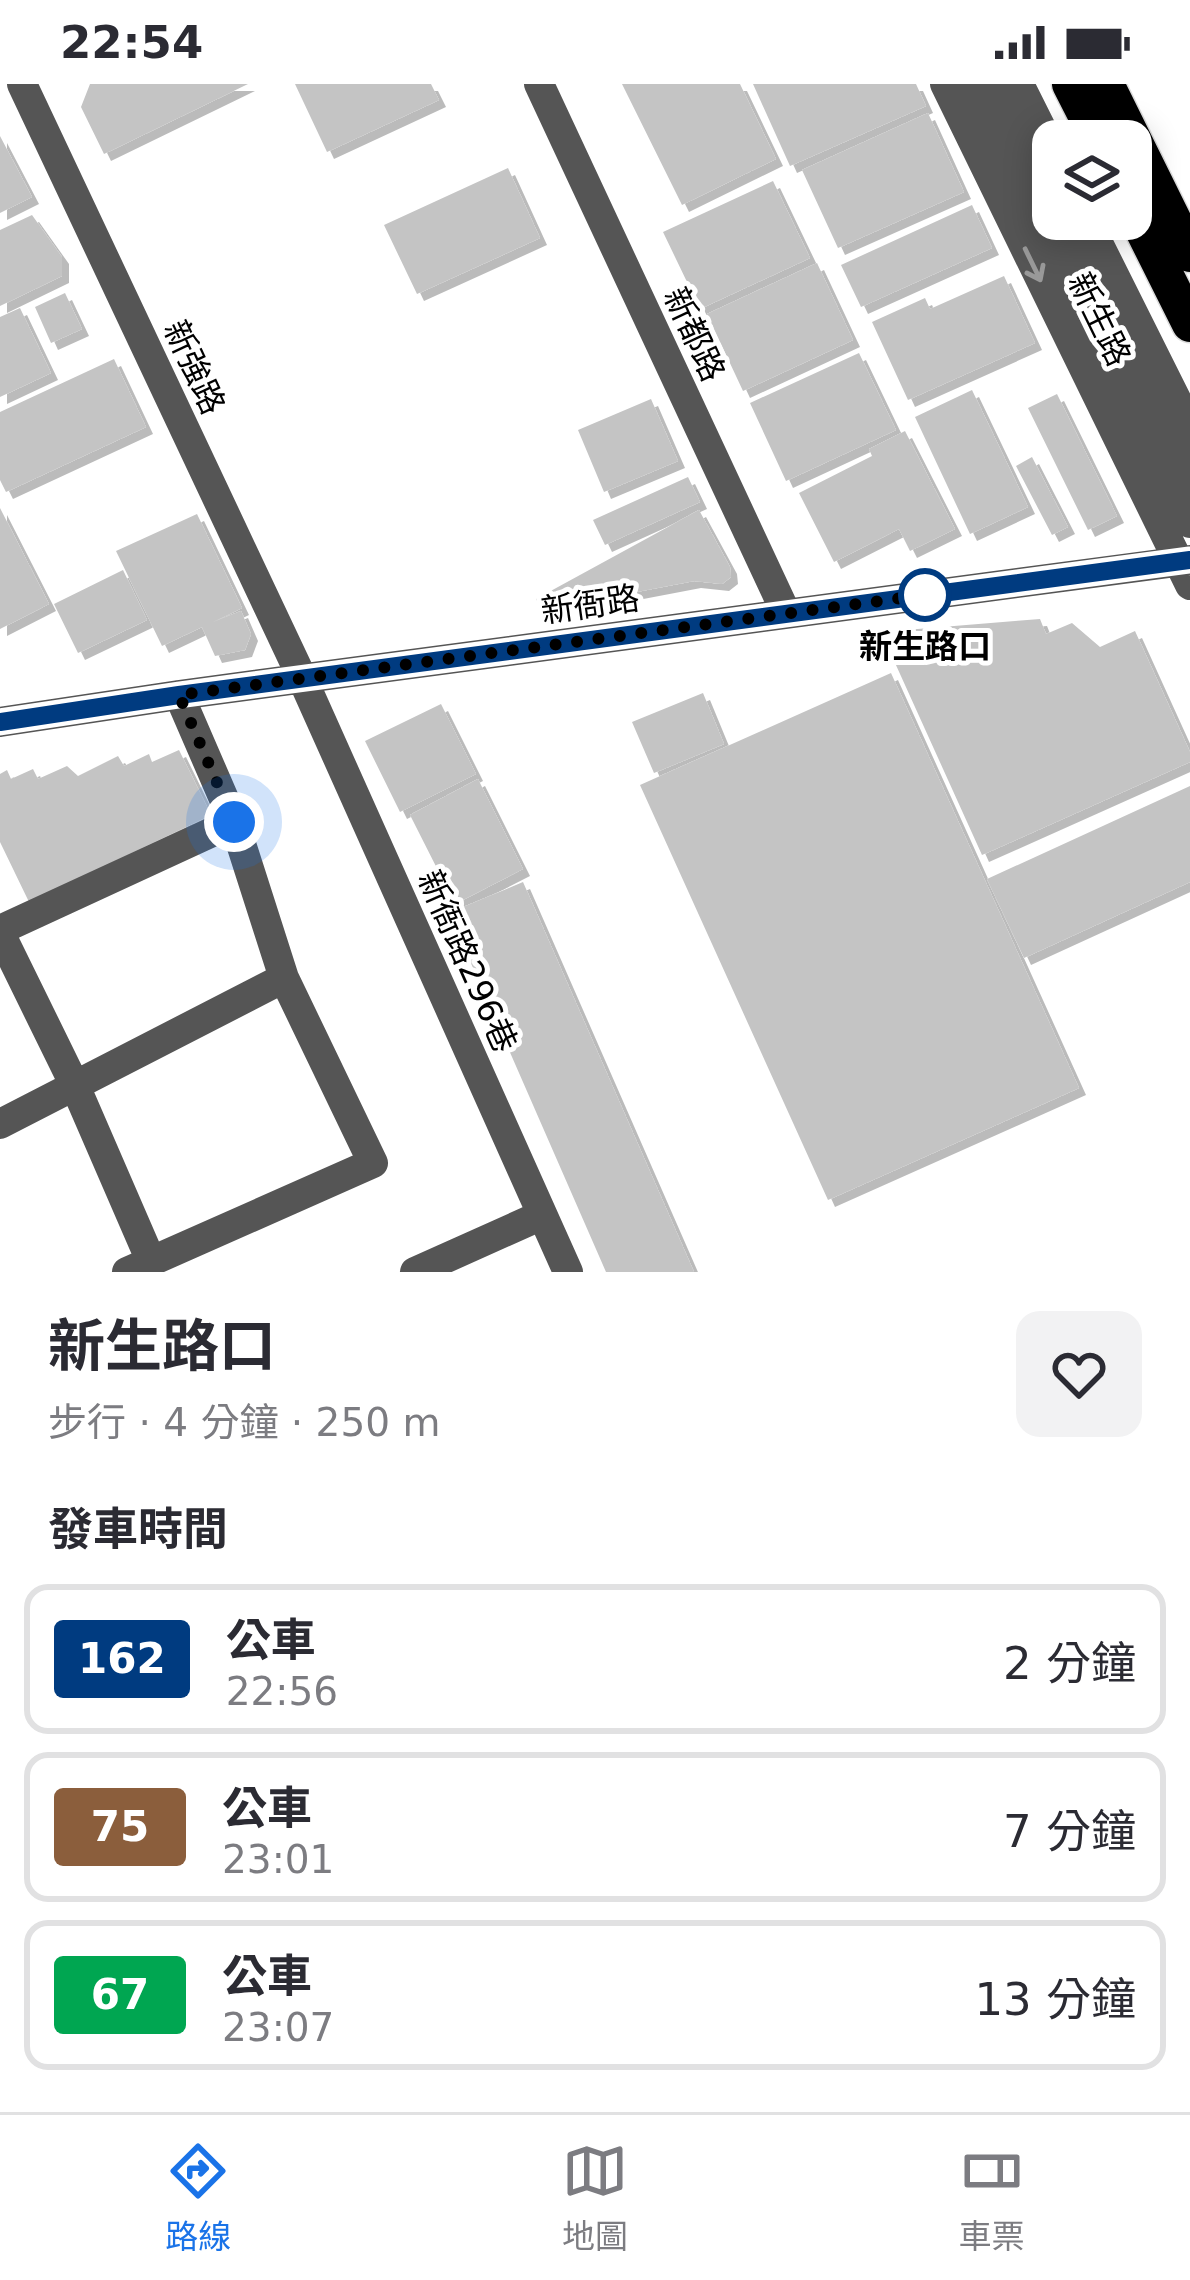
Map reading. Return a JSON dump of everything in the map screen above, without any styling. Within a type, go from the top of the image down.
[{"type":"highway","points":[[1070,84],[1088,120]]},
{"type":"highway","points":[[1106,84],[1190,254]]},
{"type":"highway","points":[[1148,240],[1190,324]]},
{"type":"street","name":"新強路","points":[[22,84],[303,680]]},
{"type":"street","name":"新都路","points":[[539,84],[786,614]]},
{"type":"street","name":"新生路","points":[[945,84],[1186,569]]},
{"type":"street","name":"新生路","points":[[971,84],[1190,524]]},
{"type":"street","points":[[995,84],[1032,158]]},
{"type":"street","points":[[1019,84],[1037,120]]},
{"type":"street","name":"新生路","points":[[1073,240],[1190,475]]},
{"type":"street","name":"新生路","points":[[1096,240],[1190,427]]},
{"type":"street","name":"新衙路","points":[[0,722],[786,614],[1186,569]]},
{"type":"street","name":"新衙路296巷","points":[[303,680],[568,1272]]},
{"type":"street","points":[[179,695],[234,822],[284,978],[373,1163],[139,1266],[76,1088],[0,932],[234,822]]},
{"type":"street","points":[[0,1124],[284,978]]},
{"type":"street","points":[[415,1272],[542,1215]]},
{"type":"building","points":[[90,84],[248,84],[104,154],[81,107]]},
{"type":"building","points":[[295,84],[431,84],[439,100],[327,152]]},
{"type":"building","points":[[622,84],[740,84],[776,159],[682,205]]},
{"type":"building","points":[[753,84],[916,84],[926,106],[790,166]]},
{"type":"building","points":[[928,113],[964,192],[838,248],[802,170]]},
{"type":"building","points":[[0,136],[32,197],[0,213]]},
{"type":"building","points":[[508,168],[540,238],[417,294],[384,225]]},
{"type":"building","points":[[773,181],[810,258],[700,309],[663,232]]},
{"type":"building","points":[[972,205],[992,248],[861,307],[841,265]]},
{"type":"building","points":[[32,215],[62,257],[62,276],[0,306],[0,230]]},
{"type":"building","points":[[817,263],[853,340],[743,391],[707,314]]},
{"type":"building","points":[[1004,276],[1035,343],[908,400],[872,322],[925,298],[930,309]]},
{"type":"building","points":[[65,293],[82,329],[51,343],[35,307]]},
{"type":"building","points":[[20,308],[51,373],[0,397],[0,317]]},
{"type":"building","points":[[859,353],[896,430],[786,481],[750,403]]},
{"type":"building","points":[[114,359],[146,427],[6,492],[0,480],[0,412]]},
{"type":"building","points":[[972,390],[1028,507],[970,534],[915,417]]},
{"type":"building","points":[[1057,394],[1117,516],[1088,530],[1028,408]]},
{"type":"building","points":[[651,399],[678,461],[604,492],[578,430]]},
{"type":"building","points":[[905,431],[955,529],[910,551],[899,529],[834,562],[799,493],[872,456],[869,449]]},
{"type":"building","points":[[1032,457],[1068,527],[1052,535],[1016,466]]},
{"type":"building","points":[[688,477],[700,502],[605,545],[593,520]]},
{"type":"building","points":[[0,508],[49,604],[0,629]]},
{"type":"building","points":[[699,510],[730,567],[731,577],[722,584],[694,581],[542,610],[536,599]]},
{"type":"building","points":[[197,514],[242,608],[213,622],[241,611],[251,634],[245,650],[215,656],[202,627],[162,646],[116,551]]},
{"type":"building","points":[[123,570],[147,620],[78,653],[54,604]]},
{"type":"building","points":[[1040,619],[1046,634],[1072,623],[1100,647],[1135,631],[1190,752],[1190,762],[982,855],[881,632]]},
{"type":"building","points":[[891,673],[1079,1088],[828,1200],[640,785]]},
{"type":"building","points":[[703,693],[724,744],[654,773],[632,722]]},
{"type":"building","points":[[441,704],[476,774],[400,812],[365,741]]},
{"type":"building","points":[[179,750],[211,815],[29,902],[0,842],[0,774],[7,770],[11,779],[33,769],[38,779],[67,766],[78,776],[118,756],[124,766],[149,754],[152,762]]},
{"type":"building","points":[[478,779],[523,869],[455,904],[410,815]]},
{"type":"building","points":[[1190,786],[1190,882],[1024,958],[987,879]]},
{"type":"building","points":[[523,882],[694,1272],[606,1272],[449,913]]},
{"type":"bus line","name":"162","points":[[0,722],[1190,560]]},
{"type":"place","name":"新生路口","points":[[925,595]]},
{"type":"route","points":[[234,822],[179,695],[925,595]]}]
